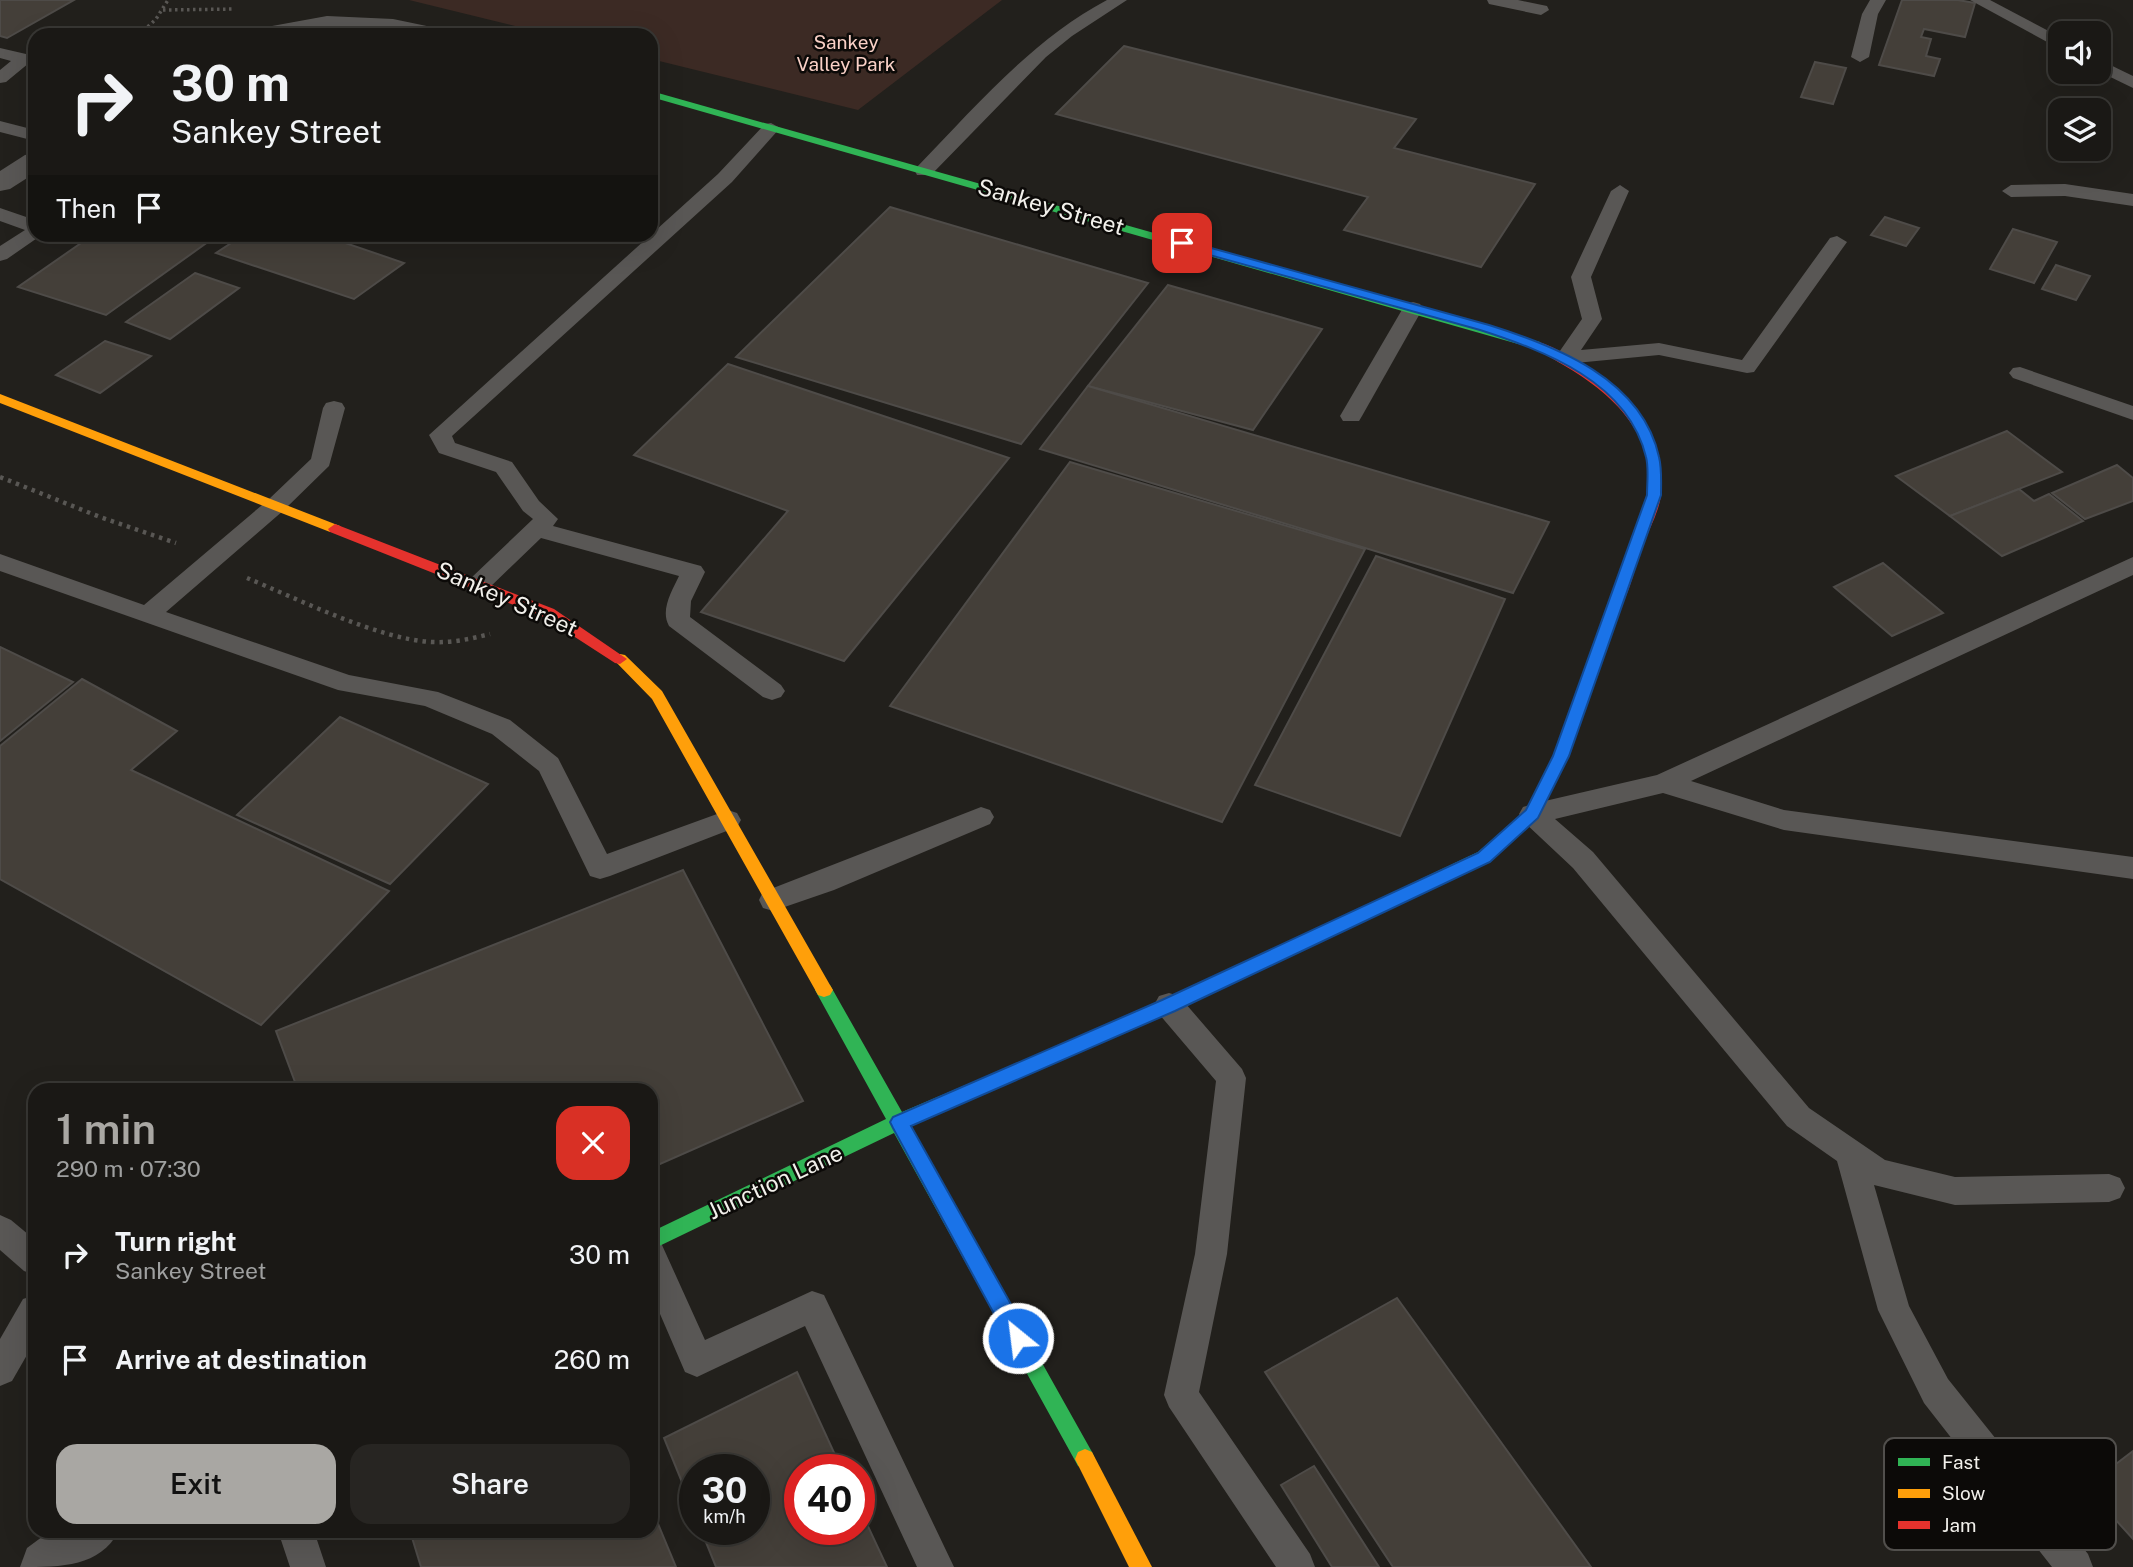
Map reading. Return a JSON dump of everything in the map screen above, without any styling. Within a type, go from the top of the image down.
[{"type":"street","points":[[296,28],[328,23],[373,23],[412,28]]},
{"type":"street","name":"Sankey Street","points":[[658,96],[1527,341],[1565,358],[1596,377],[1622,402],[1643,431],[1653,458],[1654,495],[1561,756],[1532,814],[1484,858],[1169,1005],[899,1122]]},
{"type":"street","points":[[0,183],[28,165]]},
{"type":"street","name":"Sankey Street","points":[[0,398],[549,613],[612,651],[657,695],[899,1122],[1111,1506],[1141,1567]]},
{"type":"street","name":"Junction Lane","points":[[658,1238],[899,1122]]},
{"type":"street","points":[[46,1567],[84,1538]]},
{"type":"lane","points":[[924,171],[1052,43],[1092,12],[1119,0]]},
{"type":"lane","points":[[1495,0],[1541,10]]},
{"type":"lane","points":[[1860,57],[1870,14],[1878,0]]},
{"type":"lane","points":[[1978,0],[2048,38]]},
{"type":"lane","points":[[0,53],[20,58],[20,63],[0,78]]},
{"type":"lane","points":[[2111,71],[2133,83]]},
{"type":"lane","points":[[0,126],[28,133]]},
{"type":"lane","points":[[658,239],[725,178],[771,128]]},
{"type":"lane","points":[[2011,191],[2065,190],[2133,200]]},
{"type":"lane","points":[[1565,358],[1592,319],[1581,277],[1620,191]]},
{"type":"lane","points":[[0,214],[28,226]]},
{"type":"lane","points":[[0,255],[28,234]]},
{"type":"lane","points":[[479,584],[547,519],[531,506],[504,467],[447,448],[440,436],[654,242]]},
{"type":"lane","points":[[1565,358],[1659,349],[1747,368],[1837,242]]},
{"type":"lane","points":[[1351,416],[1413,308]]},
{"type":"lane","points":[[2020,373],[2133,413]]},
{"type":"lane","points":[[148,615],[276,505],[321,461],[334,408]]},
{"type":"lane","points":[[536,529],[693,572],[679,601],[678,620],[772,691]]},
{"type":"lane","points":[[0,562],[347,684],[429,698],[501,727],[549,765],[600,868],[728,820]]},
{"type":"lane","points":[[1532,814],[1663,783],[2133,565]]},
{"type":"lane","points":[[1663,783],[1784,820],[2133,868]]},
{"type":"lane","points":[[1532,814],[1583,860],[1798,1117],[1850,1154],[1877,1171],[1955,1191],[2109,1188]]},
{"type":"lane","points":[[773,900],[824,882],[981,817]]},
{"type":"lane","points":[[1169,1005],[1231,1078],[1210,1254],[1181,1395],[1297,1567]]},
{"type":"lane","points":[[1850,1154],[1894,1310],[1936,1391],[1973,1438]]},
{"type":"lane","points":[[0,1230],[28,1253]]},
{"type":"lane","points":[[658,1271],[697,1361],[813,1306],[936,1567]]},
{"type":"lane","points":[[0,1370],[28,1322]]},
{"type":"lane","points":[[298,1538],[308,1567]]},
{"type":"lane","points":[[2062,1550],[2075,1567]]},
{"type":"path","points":[[146,28],[169,0]]},
{"type":"path","points":[[163,10],[249,11],[267,28]]},
{"type":"path","points":[[0,477],[100,517],[190,548],[244,576],[410,641],[451,644],[470,641],[549,613]]},
{"type":"green space","name":"Sankey Valley Park","points":[[409,0],[1002,0],[858,110],[658,61],[658,28],[523,28]]},
{"type":"building","points":[[0,0],[74,0],[7,38],[0,36]]},
{"type":"building","points":[[1902,0],[1958,0],[1975,3],[1965,37],[1924,29],[1921,37],[1931,39],[1926,56],[1940,59],[1934,76],[1879,65]]},
{"type":"building","points":[[1124,46],[1416,119],[1394,148],[1535,184],[1481,267],[1344,230],[1368,197],[1056,114]]},
{"type":"building","points":[[1815,62],[1846,68],[1833,104],[1801,97]]},
{"type":"building","points":[[890,207],[1148,283],[1021,444],[736,357]]},
{"type":"building","points":[[1885,217],[1919,228],[1906,246],[1871,235]]},
{"type":"building","points":[[2013,229],[2057,242],[2034,283],[1990,269]]},
{"type":"building","points":[[83,242],[208,242],[106,315],[18,287]]},
{"type":"building","points":[[233,242],[342,242],[404,263],[354,299],[216,253]]},
{"type":"building","points":[[2056,265],[2090,276],[2076,300],[2042,289]]},
{"type":"building","points":[[195,273],[239,288],[170,339],[126,322]]},
{"type":"building","points":[[1168,285],[1322,329],[1253,430],[1088,386]]},
{"type":"building","points":[[105,341],[151,356],[100,393],[56,375]]},
{"type":"building","points":[[728,364],[1009,458],[844,661],[701,612],[788,511],[634,455]]},
{"type":"building","points":[[1088,386],[1549,522],[1513,593],[1040,449]]},
{"type":"building","points":[[2007,431],[2062,472],[1950,516],[1896,476]]},
{"type":"building","points":[[1070,462],[1365,549],[1222,822],[890,706]]},
{"type":"building","points":[[2117,465],[2133,478],[2133,501],[2085,519],[2052,493]]},
{"type":"building","points":[[2019,489],[2034,501],[2049,494],[2083,521],[2002,556],[1950,516]]},
{"type":"building","points":[[1376,556],[1505,599],[1400,836],[1255,785]]},
{"type":"building","points":[[1883,563],[1943,613],[1892,636],[1834,587]]},
{"type":"building","points":[[0,647],[73,682],[0,741]]},
{"type":"building","points":[[82,679],[177,731],[131,770],[389,891],[261,1025],[0,879],[0,746]]},
{"type":"building","points":[[340,717],[488,784],[390,884],[237,815]]},
{"type":"building","points":[[683,870],[803,1101],[658,1165],[658,1083],[295,1083],[276,1031]]},
{"type":"building","points":[[1397,1298],[1591,1567],[1393,1567],[1265,1372]]},
{"type":"building","points":[[797,1372],[835,1454],[784,1454],[784,1545],[875,1545],[875,1541],[887,1567],[716,1567],[707,1545],[770,1545],[770,1454],[679,1454],[679,1475],[664,1438]]},
{"type":"building","points":[[2133,1451],[2133,1539],[2116,1520],[2116,1464]]},
{"type":"building","points":[[1314,1466],[1379,1567],[1332,1567],[1281,1485]]},
{"type":"building","points":[[658,1524],[676,1567],[421,1567],[412,1538],[658,1538]]},
{"type":"traffic: fast","points":[[658,96],[1536,345]]},
{"type":"traffic: fast","points":[[1315,937],[1484,857],[1532,814],[1561,756],[1614,607]]},
{"type":"traffic: fast","points":[[824,990],[1085,1459]]},
{"type":"traffic: fast","points":[[658,1238],[899,1122],[1007,1075]]},
{"type":"traffic: slow","points":[[0,398],[335,529]]},
{"type":"traffic: slow","points":[[620,659],[657,695],[824,990]]},
{"type":"traffic: slow","points":[[1085,1459],[1141,1567]]},
{"type":"traffic: jam","points":[[1536,345],[1581,369],[1622,402],[1638,422],[1649,444],[1655,468],[1653,500],[1614,607]]},
{"type":"traffic: jam","points":[[335,529],[549,613],[620,659]]},
{"type":"traffic: jam","points":[[1007,1075],[1169,1005],[1315,937]]},
{"type":"route","points":[[1018,1338],[899,1122],[1169,1005],[1484,858],[1532,814],[1561,756],[1654,495],[1653,458],[1643,431],[1622,402],[1596,377],[1565,358],[1527,341],[1485,327],[1182,243]]}]
